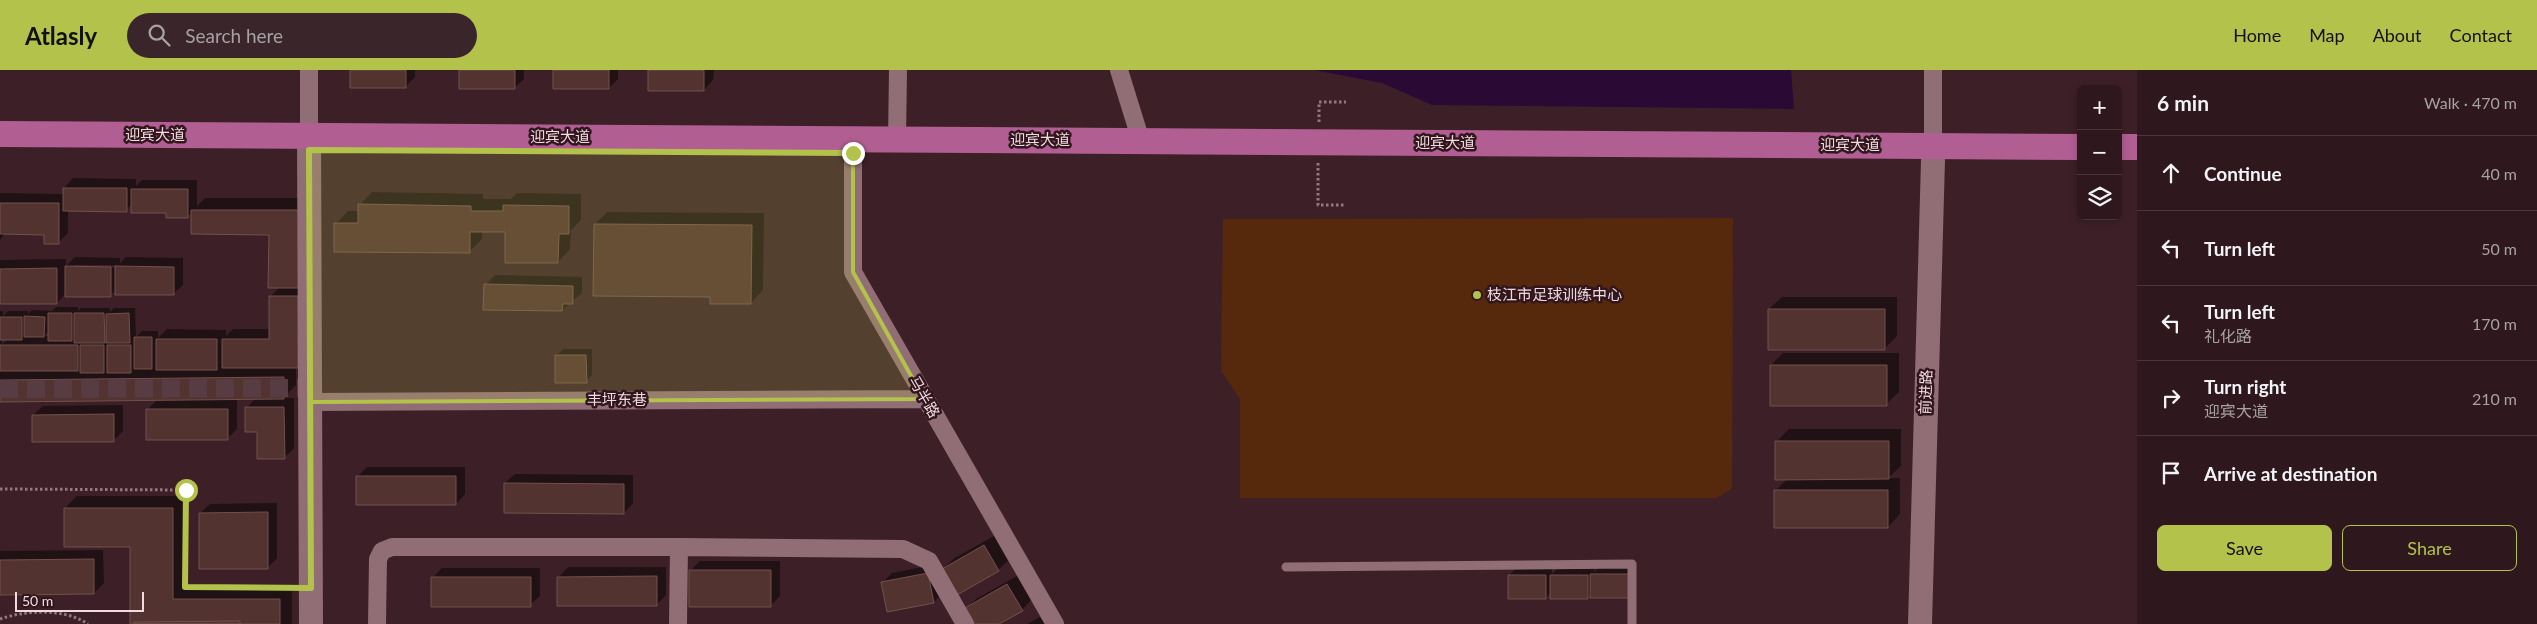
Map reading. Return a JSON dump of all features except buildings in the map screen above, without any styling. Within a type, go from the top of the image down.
[{"type":"main road","name":"迎宾大道","points":[[0,134],[309,143],[853,153],[1933,153],[2077,147]]},
{"type":"main road","name":"迎宾大道","points":[[0,148],[309,143],[897,139],[1933,153],[2077,161]]},
{"type":"main road","points":[[2122,147],[2137,147]]},
{"type":"main road","points":[[2122,161],[2137,161]]},
{"type":"street","points":[[309,70],[311,624]]},
{"type":"street","points":[[897,139],[898,70]]},
{"type":"street","points":[[1119,70],[1141,141]]},
{"type":"street","points":[[1933,70],[1933,153]]},
{"type":"street","name":"马半路","points":[[853,153],[853,272],[1054,624]]},
{"type":"street","name":"前进路","points":[[1920,624],[1933,153]]},
{"type":"street","name":"丰坪东巷","points":[[310,402],[924,399]]},
{"type":"street","points":[[377,624],[378,560],[382,552],[392,548],[903,550],[929,561],[965,624]]},
{"type":"street","points":[[678,624],[679,548]]},
{"type":"lane","points":[[1286,567],[1632,564],[1632,624]]},
{"type":"path","points":[[1319,102],[1346,102]]},
{"type":"path","points":[[1318,205],[1344,205]]},
{"type":"path","points":[[0,489],[186,490],[185,587],[311,588]]},
{"type":"path","points":[[0,619],[25,614],[54,612],[76,616],[88,624]]},
{"type":"highlighted area","points":[[309,150],[853,153],[853,272],[924,399],[310,402]]},
{"type":"shaded area","points":[[1314,70],[1791,70],[1794,109],[1432,105],[1382,83]]},
{"type":"shaded area","name":"枝江市足球训练中心","points":[[1733,218],[1732,489],[1716,498],[1240,498],[1240,399],[1221,371],[1223,219]]},
{"type":"tunnel","points":[[0,389],[310,388]]},
{"type":"place","name":"枝江市足球训练中心","points":[[1477,295]]},
{"type":"route","points":[[186,490],[185,587],[311,588],[309,150],[853,153]]}]
